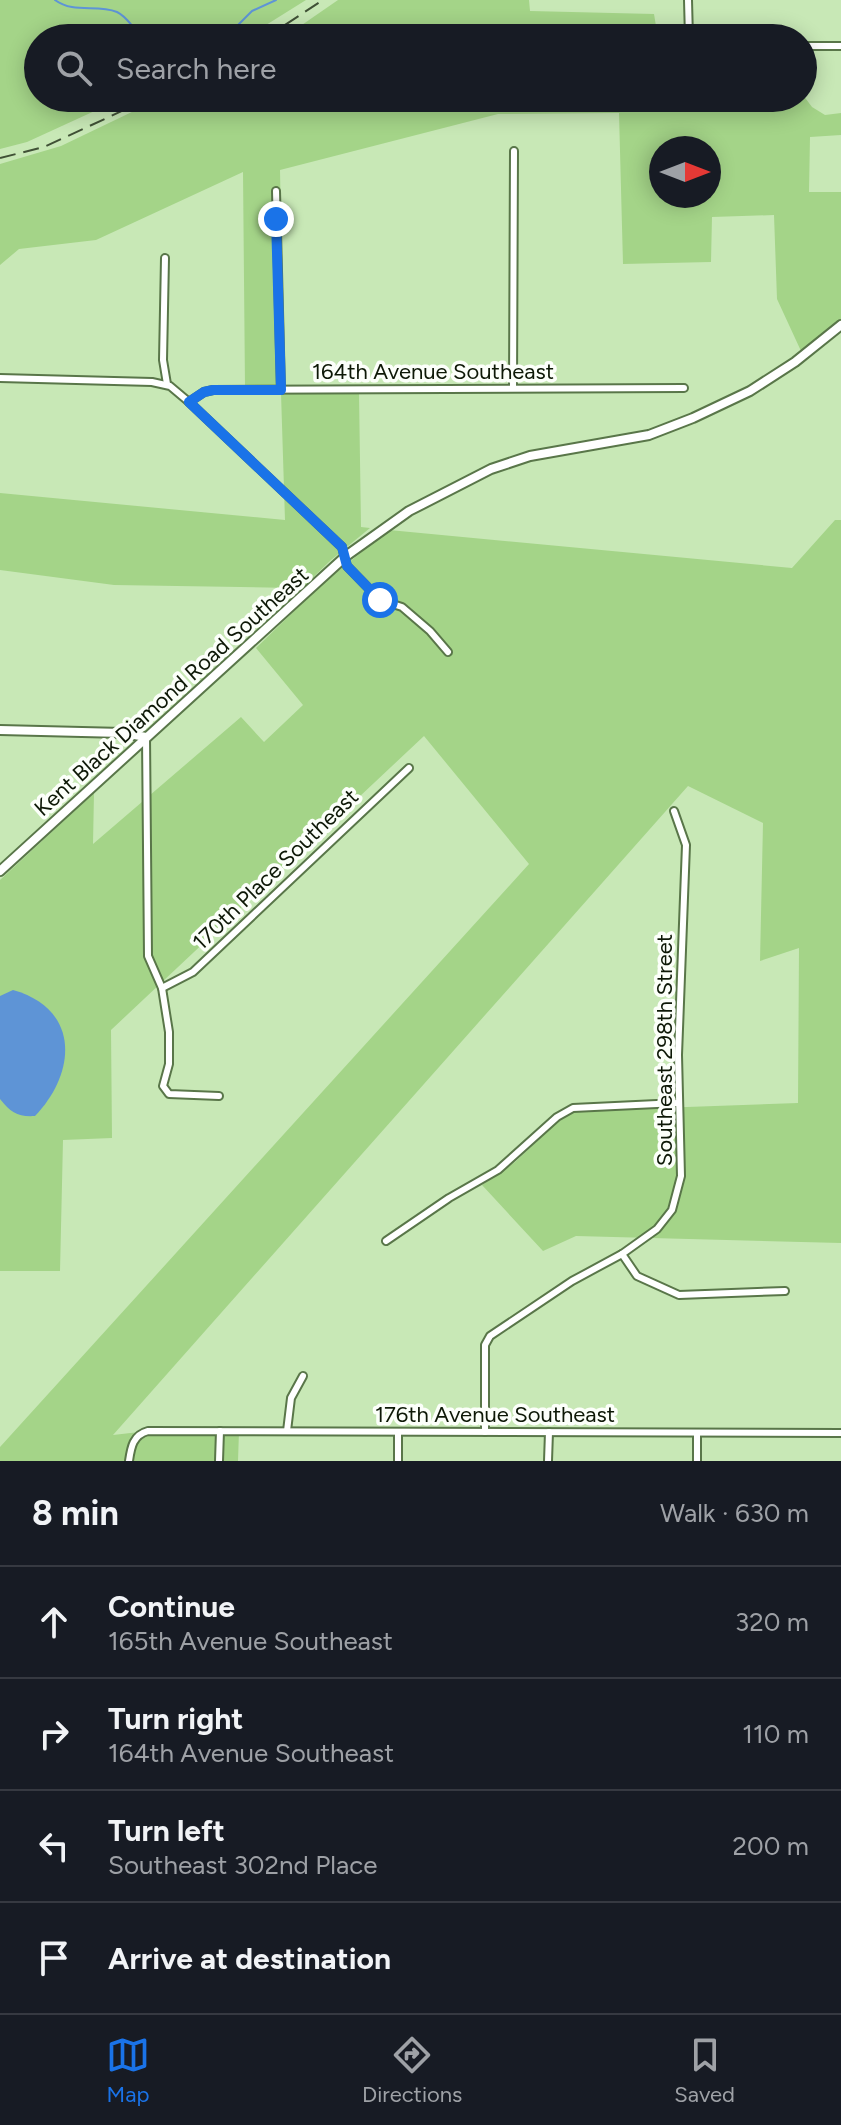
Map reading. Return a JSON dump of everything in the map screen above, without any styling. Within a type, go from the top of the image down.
[{"type":"street","points":[[688,0],[689,24]]},
{"type":"street","points":[[817,46],[841,46]]},
{"type":"street","points":[[513,388],[514,151]]},
{"type":"street","points":[[276,191],[281,390]]},
{"type":"street","points":[[165,258],[163,360],[167,384]]},
{"type":"street","name":"Kent Black Diamond Road Southeast","points":[[0,871],[346,556],[409,511],[491,469],[530,456],[649,435],[693,418],[750,391],[795,362],[841,325]]},
{"type":"street","points":[[0,378],[167,384],[342,547],[347,566],[380,600],[402,607],[430,631],[448,652]]},
{"type":"street","name":"164th Avenue Southeast","points":[[189,402],[213,390],[684,388]]},
{"type":"street","points":[[0,730],[123,733],[146,737],[148,956],[162,988],[170,1048],[164,1091],[169,1094],[219,1096]]},
{"type":"street","name":"170th Place Southeast","points":[[162,988],[193,972],[409,768]]},
{"type":"street","name":"Southeast 298th Street","points":[[485,1432],[485,1345],[490,1336],[572,1281],[622,1254],[657,1229],[672,1210],[681,1176],[678,1103],[686,845],[674,811]]},
{"type":"street","points":[[386,1241],[449,1198],[498,1170],[557,1117],[573,1108],[678,1103]]},
{"type":"street","points":[[622,1254],[637,1276],[679,1295],[785,1291]]},
{"type":"street","points":[[287,1431],[291,1398],[303,1376]]},
{"type":"street","name":"176th Avenue Southeast","points":[[129,1461],[133,1442],[138,1435],[148,1431],[841,1433]]},
{"type":"street","points":[[219,1461],[220,1431]]},
{"type":"street","points":[[398,1432],[398,1461]]},
{"type":"street","points":[[548,1461],[549,1432]]},
{"type":"street","points":[[697,1433],[697,1461]]},
{"type":"green space","points":[[0,0],[306,0],[267,24],[24,24],[24,112],[92,112],[27,142],[0,149]]},
{"type":"green space","points":[[338,0],[529,0],[530,11],[654,14],[656,24],[303,24]]},
{"type":"green space","points":[[817,110],[825,115],[841,113],[841,135],[810,137],[809,192],[841,192],[841,319],[801,351],[777,299],[774,215],[712,217],[711,262],[623,264],[619,113],[498,114],[280,170],[284,387],[245,387],[243,172],[96,240],[19,249],[0,265],[0,164],[61,146],[132,112]]},
{"type":"green space","points":[[281,393],[359,393],[361,527],[370,528],[298,592],[294,588],[114,585],[0,570],[0,493],[285,520]]},
{"type":"green space","points":[[835,520],[841,520],[841,1243],[576,1236],[543,1251],[482,1185],[515,1162],[565,1115],[575,1111],[798,1103],[799,948],[760,961],[763,823],[688,786],[113,1435],[148,1431],[239,1431],[238,1461],[0,1461],[0,1447],[529,864],[424,736],[111,1030],[112,1138],[63,1140],[60,1271],[0,1271],[0,880],[94,793],[93,844],[241,717],[264,742],[303,705],[256,648],[322,584],[389,530],[792,568]]},
{"type":"water","points":[[13,990],[35,999],[51,1012],[65,1044],[59,1080],[35,1116],[15,1113],[0,1099],[0,996]]},
{"type":"waterway","points":[[55,0],[70,7],[117,12],[131,24]]},
{"type":"waterway","points":[[239,24],[252,11],[276,0]]},
{"type":"railway","points":[[286,24],[323,0]]},
{"type":"railway","points":[[0,158],[44,147],[120,112]]},
{"type":"route","points":[[276,219],[281,390],[213,390],[189,402],[342,547],[347,566],[380,600]]}]
